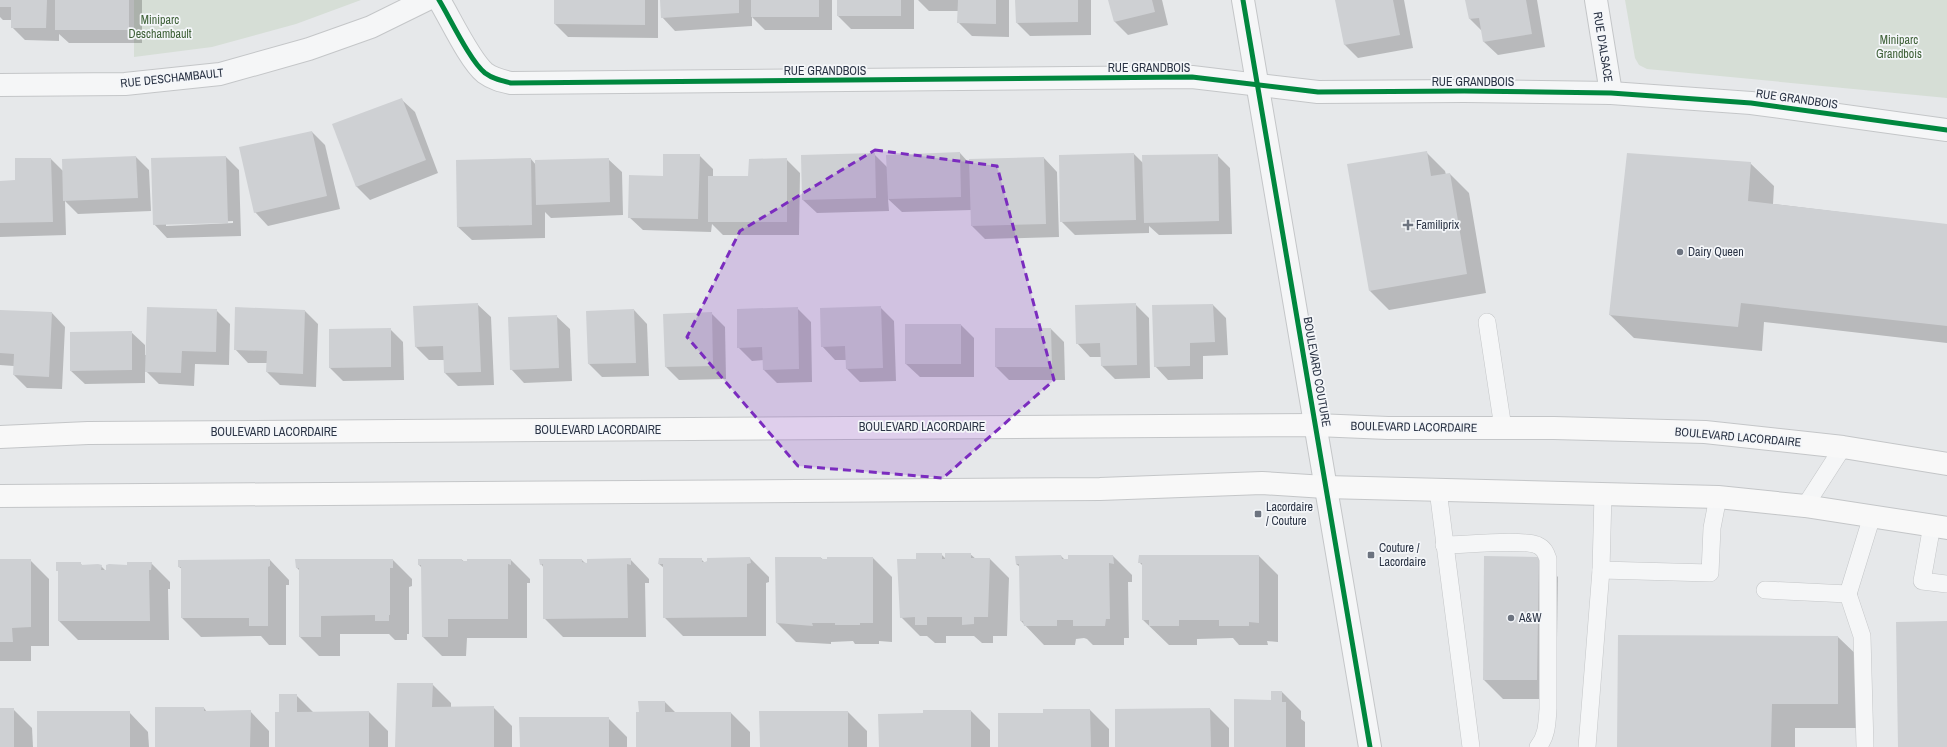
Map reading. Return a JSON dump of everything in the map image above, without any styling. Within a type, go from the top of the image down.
[{"type":"main road","name":"BOULEVARD LACORDAIRE","points":[[0,437],[88,433],[1316,425],[1388,428],[1503,428],[1706,432],[1843,447],[1947,464]]},
{"type":"main road","points":[[0,496],[1100,489],[1262,483],[1326,487],[1718,497],[1805,506],[1939,527]]},
{"type":"street","name":"RUE DESCHAMBAULT","points":[[0,85],[125,84],[220,74],[309,49],[371,27],[426,0]]},
{"type":"street","name":"RUE GRANDBOIS","points":[[439,0],[477,64],[486,73],[496,79],[511,83],[1192,77],[1318,92],[1464,91],[1611,93],[1751,103],[1947,130]]},
{"type":"street","name":"BOULEVARD COUTURE","points":[[1243,0],[1370,747]]},
{"type":"street","name":"RUE D'ALSACE","points":[[1596,0],[1611,93]]},
{"type":"lane","points":[[1487,322],[1503,428]]},
{"type":"lane","points":[[1805,506],[1843,447]]},
{"type":"lane","points":[[1438,490],[1471,747]]},
{"type":"lane","points":[[1587,747],[1601,570],[1603,494]]},
{"type":"lane","points":[[1601,570],[1710,573],[1712,528],[1718,497]]},
{"type":"lane","points":[[1865,747],[1862,636],[1848,594],[1872,516]]},
{"type":"lane","points":[[1939,527],[1922,581],[1947,584]]},
{"type":"lane","points":[[1444,545],[1521,543],[1537,545],[1545,550],[1548,559],[1548,709],[1547,725],[1543,740],[1538,747]]},
{"type":"lane","points":[[1765,590],[1848,594]]},
{"type":"highlighted area","points":[[875,150],[997,166],[1054,380],[943,478],[798,466],[687,337],[740,231]]},
{"type":"green space","name":"Miniparc Deschambault","points":[[134,0],[361,0],[296,24],[212,47],[134,57]]},
{"type":"green space","name":"Miniparc Grandbois","points":[[1625,0],[1947,0],[1947,98],[1647,69],[1639,65],[1635,58]]},
{"type":"building","points":[[0,0],[47,0],[46,28],[11,28],[11,7],[0,7]]},
{"type":"building","points":[[55,0],[129,0],[129,30],[55,30]]},
{"type":"building","points":[[554,0],[645,0],[645,25],[554,24]]},
{"type":"building","points":[[660,0],[739,0],[739,13],[661,18]]},
{"type":"building","points":[[751,0],[819,0],[819,17],[751,17]]},
{"type":"building","points":[[837,0],[901,0],[901,16],[837,16]]},
{"type":"building","points":[[958,0],[996,0],[996,24],[957,23]]},
{"type":"building","points":[[1015,0],[1078,0],[1078,22],[1016,23]]},
{"type":"building","points":[[1108,0],[1152,0],[1155,12],[1114,22]]},
{"type":"building","points":[[1335,0],[1393,0],[1400,35],[1344,45]]},
{"type":"building","points":[[1465,0],[1526,0],[1532,34],[1483,42],[1479,18],[1469,19]]},
{"type":"building","points":[[402,98],[426,160],[356,187],[332,124]]},
{"type":"building","points":[[312,131],[327,196],[254,213],[239,147]]},
{"type":"building","name":"Familiprix","points":[[1427,151],[1431,176],[1450,173],[1467,274],[1369,291],[1347,164]]},
{"type":"building","points":[[960,152],[961,197],[888,199],[886,155]]},
{"type":"building","points":[[875,153],[876,198],[802,200],[801,155]]},
{"type":"building","points":[[1134,153],[1136,220],[1060,222],[1059,155]]},
{"type":"building","points":[[1627,153],[1751,162],[1748,201],[1947,224],[1947,326],[1741,303],[1738,327],[1609,315]]},
{"type":"building","points":[[663,154],[700,154],[698,219],[628,218],[629,175],[663,176]]},
{"type":"building","points":[[1218,154],[1219,221],[1144,223],[1142,155]]},
{"type":"building","points":[[136,156],[138,198],[63,201],[62,159]]},
{"type":"building","points":[[226,156],[228,223],[153,225],[151,158]]},
{"type":"building","points":[[1044,157],[1046,224],[971,226],[969,159]]},
{"type":"building","points":[[15,158],[51,158],[53,222],[0,223],[0,181],[15,180]]},
{"type":"building","points":[[531,158],[532,225],[457,227],[456,160]]},
{"type":"building","points":[[609,158],[610,202],[536,205],[535,160]]},
{"type":"building","points":[[787,158],[787,222],[708,222],[708,176],[748,176],[749,159]]},
{"type":"building","points":[[478,303],[481,372],[444,373],[443,346],[415,347],[413,306]]},
{"type":"building","points":[[1136,303],[1137,365],[1101,366],[1100,343],[1076,344],[1075,305]]},
{"type":"building","points":[[1213,304],[1215,342],[1190,343],[1190,366],[1154,367],[1152,305]]},
{"type":"building","points":[[881,306],[883,368],[846,369],[845,346],[821,347],[820,308]]},
{"type":"building","points":[[147,307],[217,309],[216,352],[182,351],[181,373],[145,372]]},
{"type":"building","points":[[235,307],[305,310],[303,374],[266,372],[267,351],[234,350]]},
{"type":"building","points":[[798,307],[799,369],[763,370],[762,347],[737,348],[737,309]]},
{"type":"building","points":[[634,309],[636,363],[588,364],[586,311]]},
{"type":"building","points":[[0,310],[52,312],[49,377],[13,375],[14,354],[0,353]]},
{"type":"building","points":[[712,312],[713,366],[665,367],[663,314]]},
{"type":"building","points":[[557,315],[559,368],[510,370],[508,317]]},
{"type":"building","points":[[905,324],[961,324],[961,364],[905,364]]},
{"type":"building","points":[[391,328],[391,367],[329,368],[329,329]]},
{"type":"building","points":[[995,328],[1051,328],[1052,367],[995,367]]},
{"type":"building","points":[[132,331],[132,370],[70,371],[70,332]]},
{"type":"building","points":[[916,553],[942,553],[942,559],[945,559],[945,553],[971,553],[971,558],[990,558],[988,617],[974,617],[974,624],[962,625],[962,617],[927,617],[927,625],[915,625],[915,617],[900,618],[897,559],[916,559]]},
{"type":"building","points":[[1061,555],[1062,559],[1068,559],[1068,555],[1113,555],[1114,564],[1109,563],[1110,619],[1106,619],[1105,626],[1073,626],[1073,620],[1057,620],[1057,626],[1024,626],[1023,621],[1020,621],[1019,564],[1016,564],[1015,556]]},
{"type":"building","points":[[1139,555],[1259,555],[1259,623],[1249,622],[1249,626],[1219,626],[1219,620],[1179,620],[1179,626],[1149,626],[1149,620],[1142,620],[1142,563],[1138,563]]},
{"type":"building","name":"A&W","points":[[1484,556],[1539,557],[1537,680],[1483,680]]},
{"type":"building","points":[[750,557],[751,563],[747,564],[747,617],[663,618],[663,564],[658,564],[659,558],[702,558],[702,562],[705,562],[707,561],[707,558]]},
{"type":"building","points":[[775,557],[821,557],[821,559],[827,559],[827,557],[873,557],[873,623],[860,623],[860,625],[835,625],[835,623],[812,623],[813,626],[776,623]]},
{"type":"building","points":[[631,558],[631,565],[627,564],[628,618],[543,619],[543,564],[540,565],[539,559],[582,559],[582,562],[587,563],[587,559]]},
{"type":"building","points":[[0,559],[31,559],[31,627],[12,628],[13,642],[0,642]]},
{"type":"building","points":[[270,559],[270,566],[268,567],[268,626],[249,626],[249,618],[181,618],[181,567],[178,567],[178,560]]},
{"type":"building","points":[[295,559],[393,559],[393,568],[390,568],[389,621],[375,621],[375,615],[321,616],[321,637],[299,637],[299,568],[296,568]]},
{"type":"building","points":[[418,559],[462,559],[462,561],[467,561],[467,559],[511,559],[511,565],[508,564],[508,619],[448,619],[448,637],[422,637],[421,565],[418,565]]},
{"type":"building","points":[[56,562],[81,562],[81,565],[98,564],[102,565],[101,570],[106,570],[106,565],[109,564],[127,565],[127,562],[152,562],[151,570],[149,570],[150,621],[58,621],[58,571],[56,571]]},
{"type":"building","points":[[1947,621],[1947,747],[1898,747],[1896,622]]},
{"type":"building","points":[[1618,635],[1838,636],[1838,704],[1772,704],[1771,747],[1617,747]]},
{"type":"building","points":[[397,683],[433,683],[432,707],[494,706],[494,747],[395,747]]},
{"type":"building","points":[[1271,691],[1282,691],[1282,702],[1286,702],[1286,747],[1234,747],[1234,699],[1271,700]]},
{"type":"building","points":[[279,694],[297,694],[297,712],[369,711],[369,747],[275,747],[275,712],[279,712]]},
{"type":"building","points":[[638,701],[665,701],[665,712],[731,712],[731,747],[636,747],[636,712],[639,712]]},
{"type":"building","points":[[155,707],[204,707],[204,711],[251,710],[250,747],[155,747]]},
{"type":"building","points":[[0,708],[14,708],[14,747],[0,747]]},
{"type":"building","points":[[1210,708],[1211,747],[1115,747],[1115,709]]},
{"type":"building","points":[[1043,709],[1090,709],[1091,747],[998,747],[998,713],[1043,713]]},
{"type":"building","points":[[923,710],[971,710],[971,747],[879,747],[878,714],[923,713]]},
{"type":"building","points":[[37,711],[130,711],[130,747],[37,747]]},
{"type":"building","points":[[759,711],[848,711],[848,747],[760,747]]},
{"type":"building","points":[[519,717],[609,717],[609,747],[520,747]]},
{"type":"cycle path","points":[[439,0],[479,67],[491,77],[511,83],[1192,77],[1318,92],[1464,91],[1611,93],[1751,103],[1947,130]]},
{"type":"cycle path","points":[[1243,0],[1370,747]]},
{"type":"place","name":"Familiprix","points":[[1408,225]]},
{"type":"place","name":"Dairy Queen","points":[[1680,252]]},
{"type":"place","name":"Lacordaire / Couture","points":[[1258,514]]},
{"type":"place","name":"Couture / Lacordaire","points":[[1371,555]]},
{"type":"place","name":"A&W","points":[[1511,618]]}]
